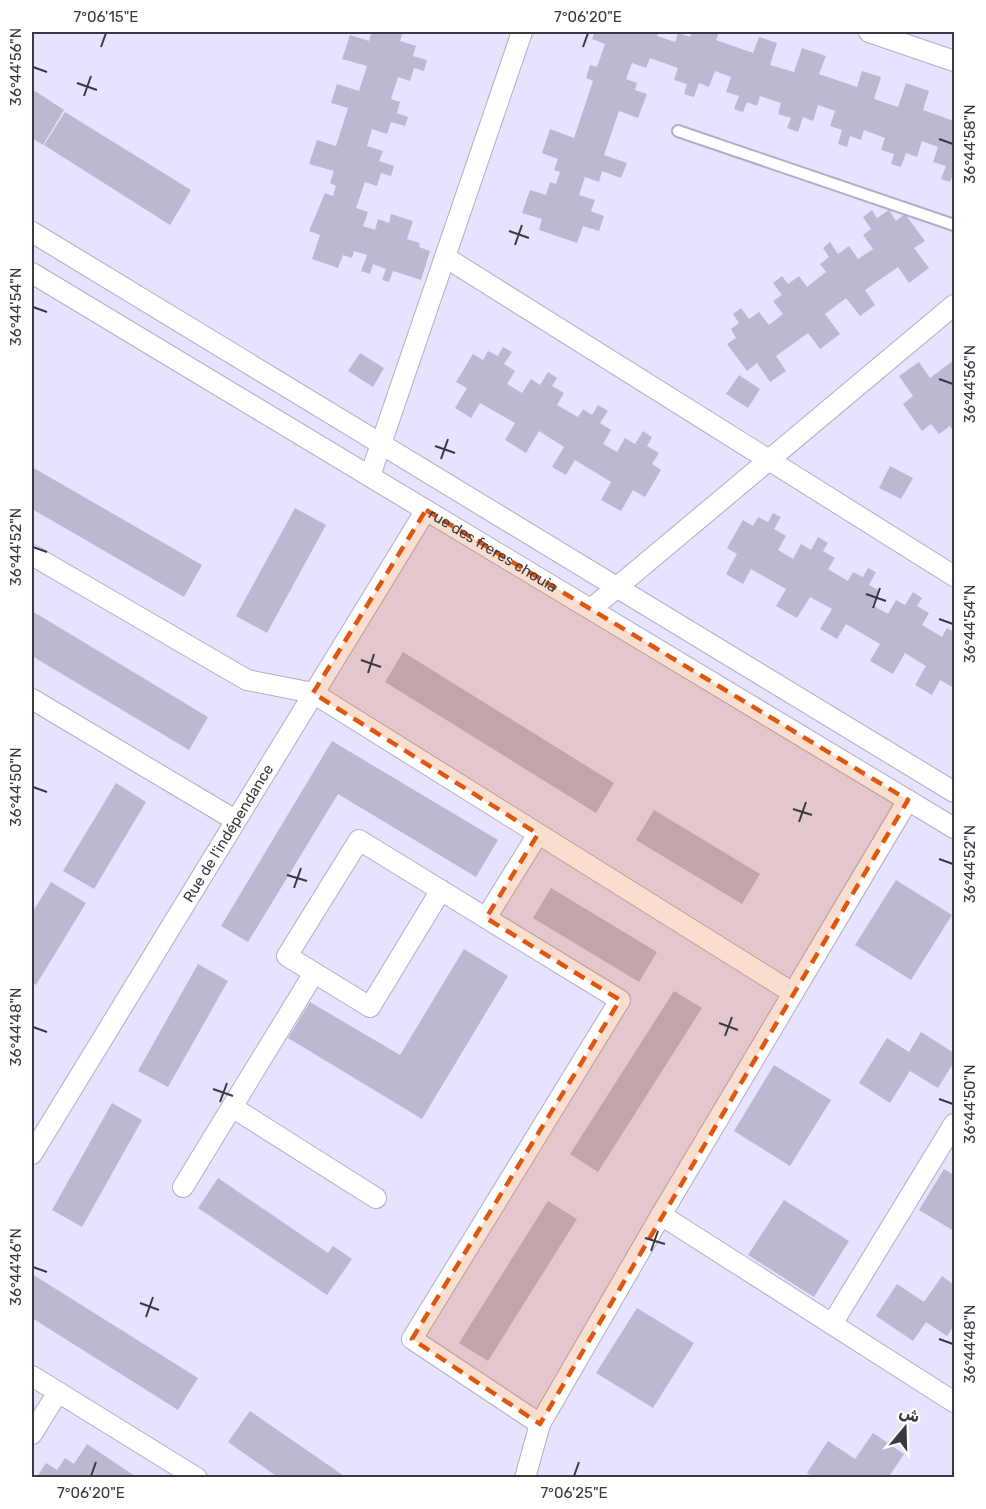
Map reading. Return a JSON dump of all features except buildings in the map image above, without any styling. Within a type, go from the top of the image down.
[{"type":"street","points":[[370,476],[522,32]]},
{"type":"street","points":[[869,32],[954,61]]},
{"type":"street","points":[[32,232],[954,792]]},
{"type":"street","points":[[446,257],[954,576]]},
{"type":"street","name":"rue des freres chouia","points":[[32,273],[954,828]]},
{"type":"street","points":[[591,609],[954,305]]},
{"type":"street","name":"Rue de l'indépendance","points":[[32,1153],[426,510]]},
{"type":"street","points":[[32,555],[247,680],[313,693],[793,993]]},
{"type":"street","points":[[32,699],[235,820]]},
{"type":"street","points":[[525,1478],[540,1424],[661,1215],[908,800]]},
{"type":"street","points":[[486,918],[538,834]]},
{"type":"street","points":[[441,890],[370,1007],[287,956],[359,840],[441,890],[620,1000],[412,1339],[540,1424]]},
{"type":"street","points":[[183,1187],[314,973]]},
{"type":"street","points":[[232,1107],[376,1198]]},
{"type":"street","points":[[832,1324],[954,1124]]},
{"type":"street","points":[[661,1215],[954,1402]]},
{"type":"street","points":[[32,1376],[197,1478]]},
{"type":"street","points":[[32,1434],[58,1392]]},
{"type":"lane","points":[[678,131],[954,225]]},
{"type":"highlighted area","points":[[426,510],[908,800],[540,1424],[412,1339],[620,1000],[486,918],[538,834],[313,693]]}]
